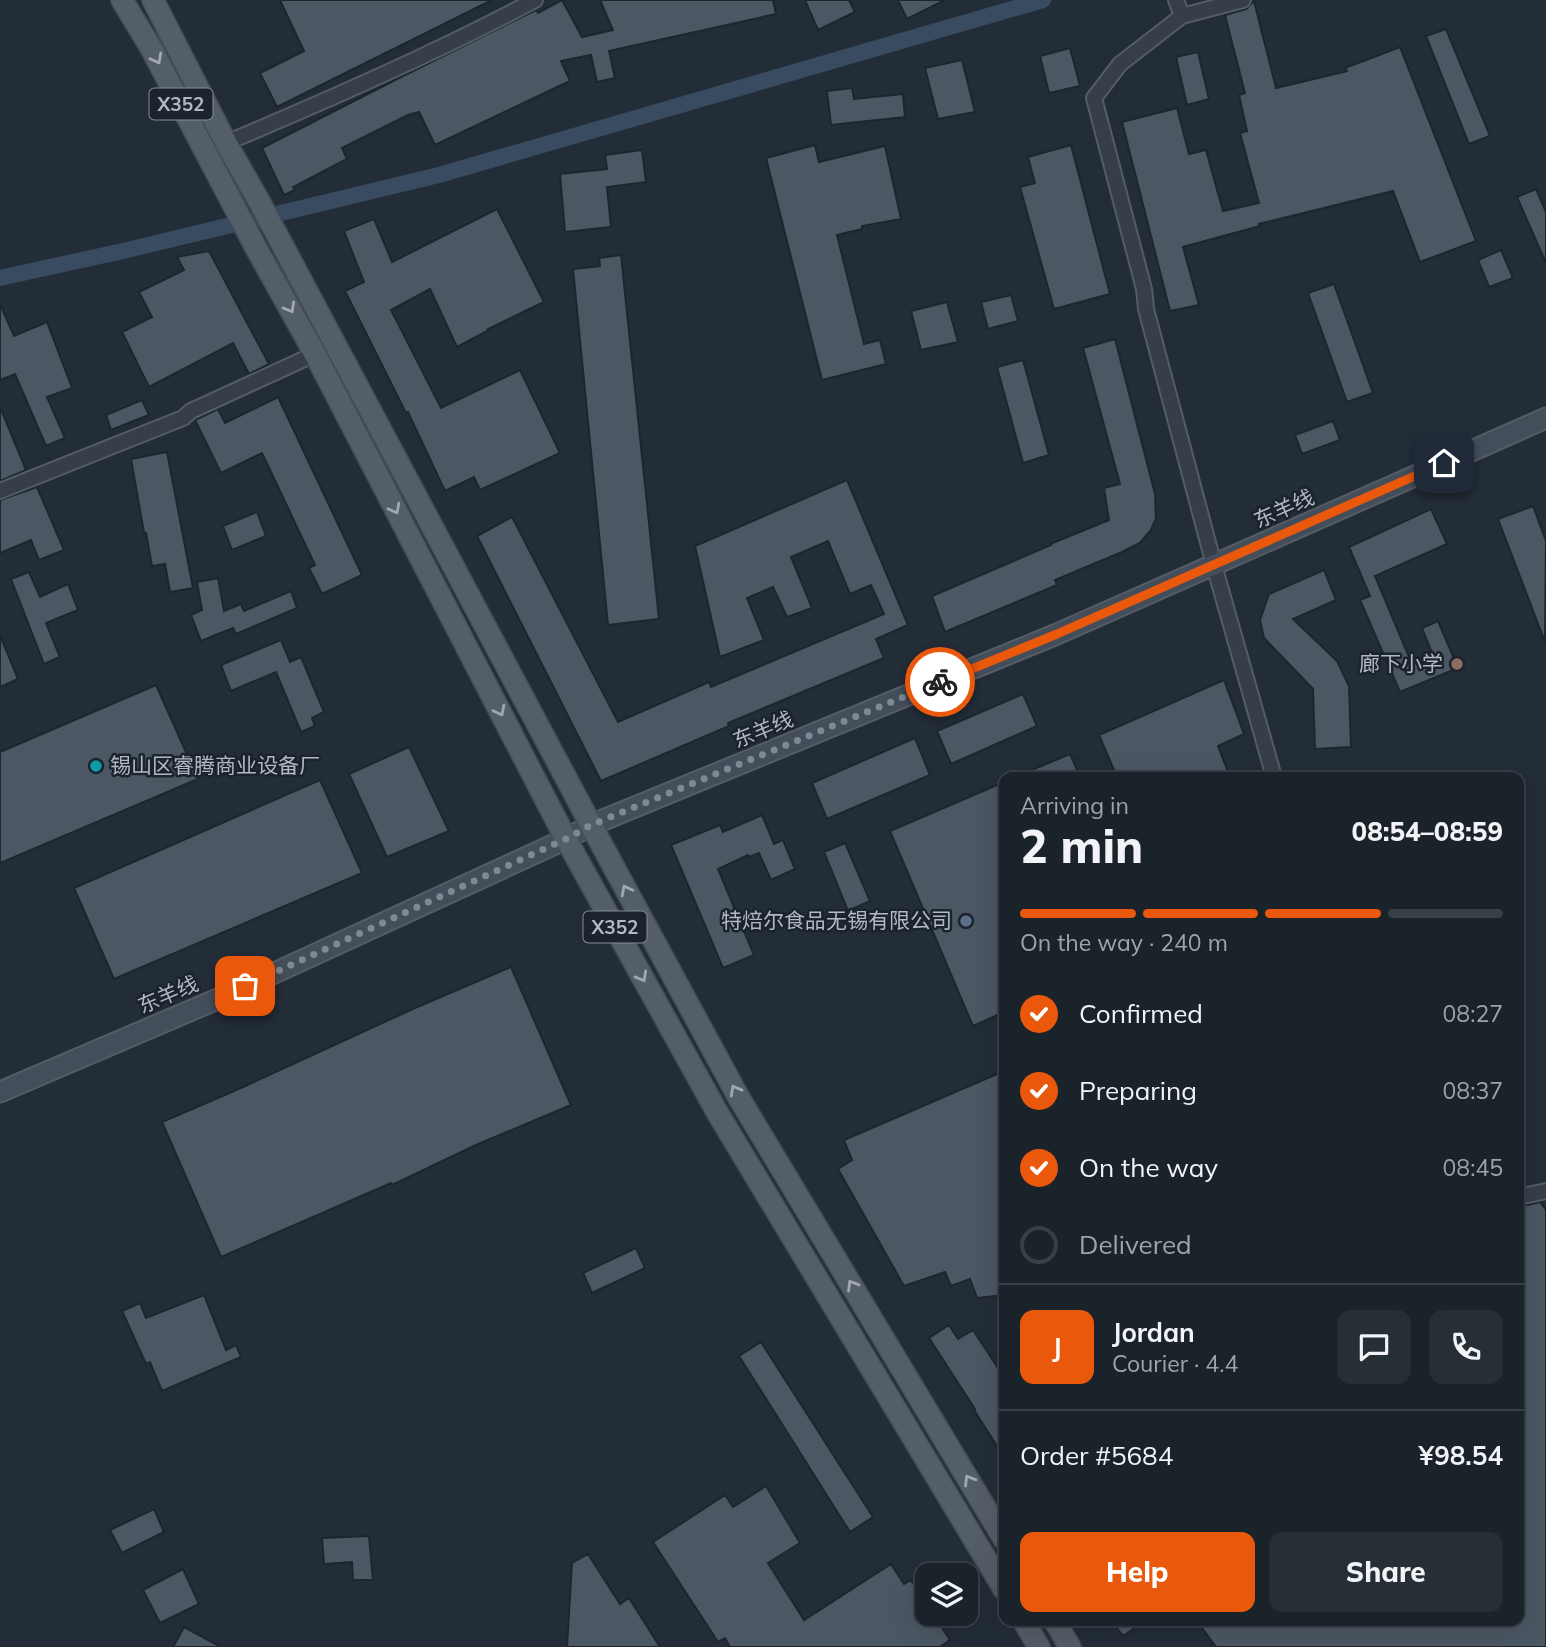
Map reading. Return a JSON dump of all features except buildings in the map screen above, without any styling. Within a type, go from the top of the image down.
[{"type":"main road","name":"X352","points":[[122,0],[151,48],[315,354],[566,839],[717,1112],[999,1581]]},
{"type":"main road","name":"X352","points":[[153,0],[226,143],[739,1098],[999,1531]]},
{"type":"main road","name":"东羊线","points":[[0,1092],[220,998],[566,839],[591,825],[1044,640],[1546,418]]},
{"type":"main road","points":[[1027,1626],[1039,1647]]},
{"type":"main road","points":[[1058,1626],[1070,1647]]},
{"type":"street","points":[[226,143],[468,34],[535,0]]},
{"type":"street","points":[[1175,0],[1182,16]]},
{"type":"street","points":[[1243,0],[1182,16],[1121,64],[1094,98],[1144,289],[1146,309],[1273,772]]},
{"type":"street","points":[[0,491],[183,418],[191,411],[315,354]]},
{"type":"street","points":[[1524,1196],[1546,1191]]},
{"type":"waterway","points":[[0,278],[439,175],[1043,0]]},
{"type":"way so far","points":[[245,986],[566,839],[591,825],[940,682]]},
{"type":"place","name":"廊下小学","points":[[1457,664]]},
{"type":"place","name":"锡山区睿腾商业设备厂","points":[[96,766]]},
{"type":"place","name":"特焙尔食品无锡有限公司","points":[[966,921]]},
{"type":"route","points":[[940,682],[1057,634],[1444,463]]}]
